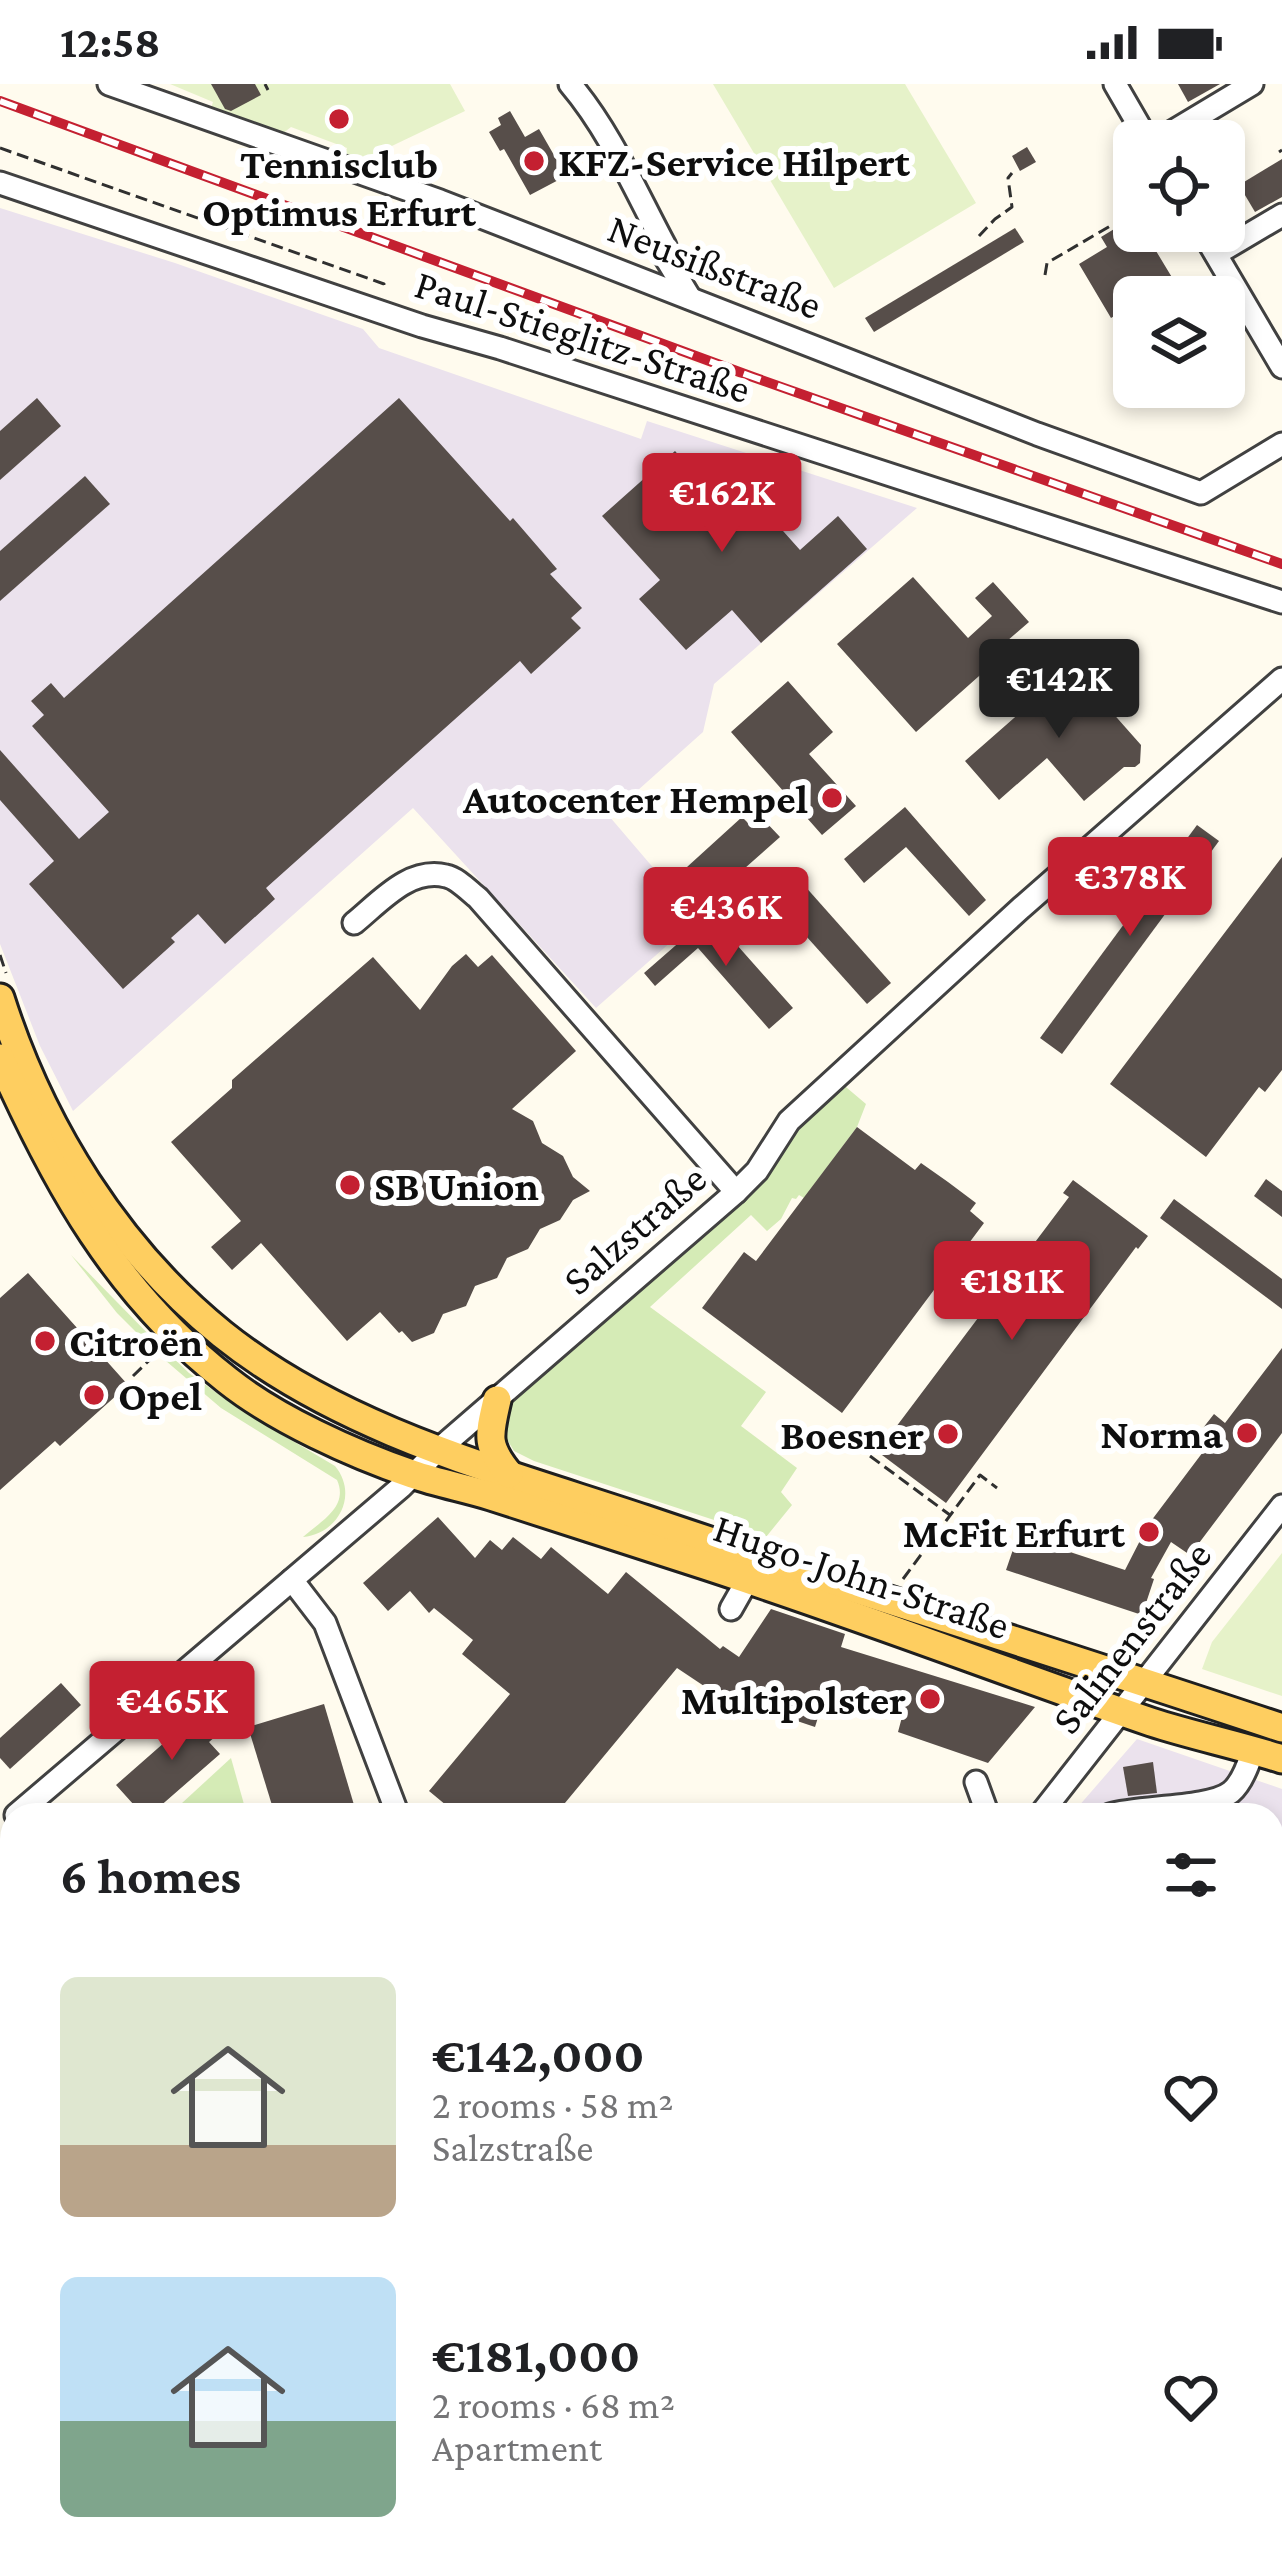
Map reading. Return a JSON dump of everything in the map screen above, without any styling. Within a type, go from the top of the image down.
[{"type":"main road","name":"Hugo-John-Straße","points":[[4,988],[9,1025],[55,1128],[125,1237],[194,1310],[286,1378],[347,1411],[438,1450],[1282,1728]]},
{"type":"main road","name":"Hugo-John-Straße","points":[[0,1058],[32,1130],[83,1222],[128,1282],[226,1380],[266,1407],[413,1474],[748,1579],[1123,1712],[1282,1759]]},
{"type":"main road","points":[[497,1400],[488,1436],[494,1456],[508,1474]]},
{"type":"street","name":"Neusißstraße","points":[[110,84],[440,201],[1037,434],[1201,493],[1282,444]]},
{"type":"street","points":[[570,84],[616,155],[690,298]]},
{"type":"street","points":[[1114,84],[1138,120]]},
{"type":"street","points":[[1189,120],[1252,84]]},
{"type":"street","name":"Paul-Stieglitz-Straße","points":[[0,183],[374,310],[1282,602]]},
{"type":"street","points":[[1282,215],[1216,254],[1282,367]]},
{"type":"street","name":"Salzstraße","points":[[30,1803],[736,1192],[757,1171],[789,1121],[1017,903],[1282,679]]},
{"type":"street","points":[[354,923],[416,876],[449,876],[478,898],[736,1192]]},
{"type":"street","name":"Salinenstraße","points":[[1050,1803],[1282,1506]]},
{"type":"street","points":[[731,1609],[748,1579]]},
{"type":"street","points":[[292,1580],[325,1624],[393,1803]]},
{"type":"street","points":[[325,1624],[348,1618]]},
{"type":"street","points":[[1218,1803],[1231,1792],[1253,1750]]},
{"type":"street","points":[[976,1782],[984,1803]]},
{"type":"path","points":[[0,148],[384,284],[374,310]]},
{"type":"path","points":[[979,236],[1012,207],[1008,178],[1012,173]]},
{"type":"path","points":[[1045,275],[1047,263],[1113,224]]},
{"type":"path","points":[[0,955],[4,988]]},
{"type":"path","points":[[134,1376],[165,1346]]},
{"type":"path","points":[[870,1456],[950,1515]]},
{"type":"path","points":[[902,1581],[980,1475],[997,1488]]},
{"type":"path","points":[[1127,1630],[1144,1641]]},
{"type":"shaded area","points":[[0,208],[363,329],[379,348],[641,439],[647,421],[917,508],[714,684],[703,732],[609,816],[697,919],[596,1008],[413,808],[73,1111],[40,1046],[0,944]]},
{"type":"shaded area","points":[[1137,1739],[1282,1789],[1282,1803],[1081,1803]]},
{"type":"green space","name":"Tennisclub Optimus Erfurt","points":[[170,84],[450,84],[465,111],[350,166],[343,162],[347,148],[291,127],[277,138],[210,111],[213,102]]},
{"type":"green space","points":[[713,84],[905,84],[976,203],[834,288]]},
{"type":"green space","points":[[840,1082],[866,1104],[857,1127],[804,1198],[792,1198],[781,1219],[767,1231],[751,1215],[650,1307],[766,1392],[741,1426],[797,1468],[781,1492],[792,1505],[766,1537],[514,1451],[505,1436],[498,1436],[505,1407],[773,1167],[793,1131]]},
{"type":"green space","points":[[103,1223],[366,1432],[363,1436],[290,1397],[199,1338],[129,1267]]},
{"type":"green space","points":[[71,1255],[160,1346],[155,1351],[117,1313]]},
{"type":"green space","points":[[165,1350],[242,1411],[335,1466],[342,1477],[345,1500],[335,1521],[303,1537],[336,1506],[337,1480],[221,1408],[159,1355]]},
{"type":"green space","points":[[1282,1553],[1282,1696],[1202,1669],[1212,1642]]},
{"type":"green space","points":[[231,1758],[244,1803],[182,1803]]},
{"type":"building","points":[[211,84],[255,84],[261,95],[231,111],[225,109]]},
{"type":"building","points":[[1178,84],[1220,84],[1188,102]]},
{"type":"building","points":[[510,111],[525,137],[539,129],[566,176],[530,195],[489,132]]},
{"type":"building","points":[[1027,147],[1036,162],[1020,171],[1012,156]]},
{"type":"building","points":[[1282,159],[1282,197],[1255,212],[1245,195],[1245,181]]},
{"type":"building","points":[[1015,228],[1024,242],[874,332],[865,318]]},
{"type":"building","points":[[1113,230],[1113,252],[1157,252],[1171,276],[1113,276],[1111,318],[1079,264],[1107,247],[1101,237]]},
{"type":"building","points":[[37,398],[61,426],[0,480],[0,431]]},
{"type":"building","points":[[399,398],[557,569],[550,574],[582,608],[571,618],[581,628],[531,674],[520,661],[266,888],[275,899],[225,944],[198,914],[123,989],[29,884],[54,861],[0,800],[0,750],[79,839],[109,812],[32,726],[44,715],[31,701],[51,683],[64,698]]},
{"type":"building","points":[[675,451],[721,503],[742,485],[800,550],[838,516],[867,549],[761,643],[732,610],[686,650],[639,599],[660,580],[602,516]]},
{"type":"building","points":[[85,476],[110,504],[0,601],[0,551]]},
{"type":"building","points":[[913,577],[968,638],[992,616],[975,598],[993,582],[1029,622],[1000,647],[1005,653],[916,732],[837,644]]},
{"type":"building","points":[[1072,667],[1141,745],[1140,763],[1124,767],[1084,801],[1047,758],[999,800],[965,761]]},
{"type":"building","points":[[788,681],[833,732],[809,754],[856,806],[822,835],[731,732]]},
{"type":"building","points":[[905,807],[986,900],[969,916],[906,847],[864,883],[844,859]]},
{"type":"building","points":[[760,816],[780,837],[702,906],[676,877],[742,817],[750,825]]},
{"type":"building","points":[[1197,825],[1219,841],[1062,1054],[1040,1038]]},
{"type":"building","points":[[1282,857],[1282,1070],[1265,1092],[1259,1087],[1206,1157],[1110,1084]]},
{"type":"building","points":[[795,875],[891,983],[867,1004],[771,897]]},
{"type":"building","points":[[714,912],[725,924],[721,927],[793,1008],[769,1029],[698,948],[655,986],[644,973]]},
{"type":"building","points":[[466,954],[478,967],[492,955],[576,1051],[512,1109],[533,1121],[542,1143],[563,1156],[573,1177],[590,1191],[573,1200],[560,1220],[540,1229],[528,1249],[507,1258],[497,1278],[475,1286],[466,1306],[443,1314],[434,1333],[412,1342],[380,1312],[347,1341],[261,1243],[232,1270],[211,1247],[241,1221],[171,1142],[232,1088],[232,1080],[373,957],[420,1010]]},
{"type":"building","points":[[857,1127],[915,1170],[921,1163],[976,1203],[970,1211],[984,1223],[842,1413],[702,1308],[744,1252],[756,1261]]},
{"type":"building","points":[[1266,1179],[1282,1191],[1282,1217],[1254,1196]]},
{"type":"building","points":[[1073,1180],[1148,1236],[946,1503],[874,1449],[884,1436],[887,1439],[1069,1197],[1063,1193]]},
{"type":"building","points":[[1174,1199],[1282,1279],[1282,1309],[1160,1218]]},
{"type":"building","points":[[28,1273],[128,1385],[60,1446],[55,1441],[0,1490],[0,1298]]},
{"type":"building","points":[[1282,1348],[1282,1433],[1190,1555],[1171,1542],[1151,1578],[1142,1615],[1006,1570],[1018,1535],[1125,1570],[1148,1525],[1215,1436],[1203,1428],[1214,1414],[1225,1423]]},
{"type":"building","points":[[438,1517],[475,1558],[490,1540],[502,1550],[513,1537],[541,1559],[551,1547],[608,1594],[626,1572],[720,1649],[723,1646],[739,1657],[771,1609],[845,1634],[841,1647],[1035,1707],[988,1763],[898,1732],[902,1717],[826,1692],[815,1727],[716,1694],[677,1668],[565,1803],[444,1803],[429,1791],[510,1694],[462,1654],[473,1640],[434,1608],[429,1613],[410,1591],[388,1611],[363,1583]]},
{"type":"building","points":[[61,1683],[81,1705],[10,1769],[0,1758],[0,1738]]},
{"type":"building","points":[[197,1701],[216,1722],[209,1727],[216,1736],[209,1742],[220,1754],[164,1803],[132,1803],[116,1785],[190,1720],[184,1712]]},
{"type":"building","points":[[324,1704],[353,1803],[271,1803],[248,1727]]},
{"type":"building","points":[[1153,1762],[1157,1793],[1128,1796],[1123,1767]]},
{"type":"railway","points":[[0,101],[753,377],[1282,564]]},
{"type":"place","name":"Tennisclub Optimus Erfurt","points":[[339,119]]},
{"type":"place","name":"KFZ-Service Hilpert","points":[[534,161]]},
{"type":"place","name":"Autocenter Hempel","points":[[832,798]]},
{"type":"place","name":"SB Union","points":[[350,1185]]},
{"type":"place","name":"Citroën","points":[[45,1341]]},
{"type":"place","name":"Opel","points":[[94,1395]]},
{"type":"place","name":"Norma","points":[[1247,1433]]},
{"type":"place","name":"Boesner","points":[[948,1434]]},
{"type":"place","name":"McFit Erfurt","points":[[1149,1532]]},
{"type":"place","name":"Multipolster","points":[[930,1699]]}]
